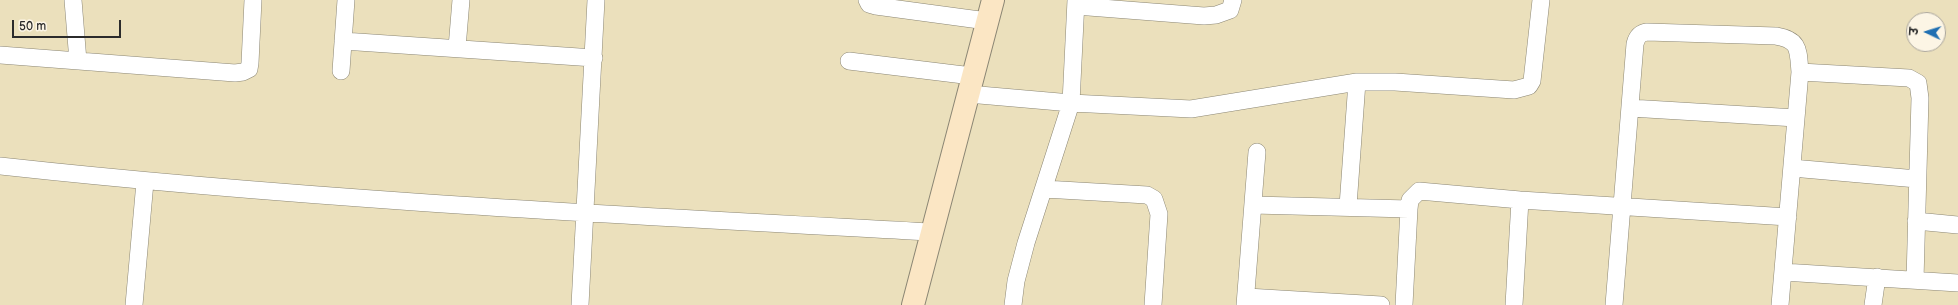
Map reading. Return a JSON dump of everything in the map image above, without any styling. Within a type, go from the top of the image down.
[{"type":"street","points":[[73,0],[78,61]]},
{"type":"street","points":[[0,55],[235,73],[243,72],[249,68],[250,63],[253,0]]},
{"type":"street","points":[[341,71],[346,0]]},
{"type":"street","points":[[457,48],[461,0]]},
{"type":"street","points":[[580,305],[596,0]]},
{"type":"street","points":[[867,0],[870,4],[876,6],[990,10],[913,305]]},
{"type":"street","points":[[1012,305],[1021,261],[1071,103],[1076,3],[1204,16],[1216,15],[1230,10],[1233,0]]},
{"type":"street","points":[[849,61],[1071,103],[1191,109],[1229,105],[1357,82],[1395,82],[1514,90],[1529,86],[1532,81],[1541,0]]},
{"type":"street","points":[[1614,305],[1636,38],[1641,33],[1647,32],[1788,38],[1795,44],[1798,50],[1800,72],[1780,305]]},
{"type":"street","points":[[343,41],[594,58]]},
{"type":"street","points":[[1800,72],[1909,78],[1918,83],[1920,98],[1915,280]]},
{"type":"street","points":[[1348,206],[1357,82]]},
{"type":"street","points":[[1630,108],[1796,118]]},
{"type":"street","points":[[1257,152],[1246,301],[1381,305]]},
{"type":"street","points":[[0,166],[145,182],[331,197],[932,232]]},
{"type":"street","points":[[1792,168],[1917,178]]},
{"type":"street","points":[[134,305],[145,182]]},
{"type":"street","points":[[1044,189],[1147,195],[1154,199],[1159,214],[1153,305]]},
{"type":"street","points":[[1404,305],[1410,200],[1419,191],[1520,200],[1788,217]]},
{"type":"street","points":[[1514,305],[1520,200]]},
{"type":"street","points":[[1254,205],[1348,206],[1409,209]]},
{"type":"street","points":[[1916,221],[1958,225]]},
{"type":"street","points":[[1783,272],[1958,283]]},
{"type":"street","points":[[1873,305],[1876,277]]}]
